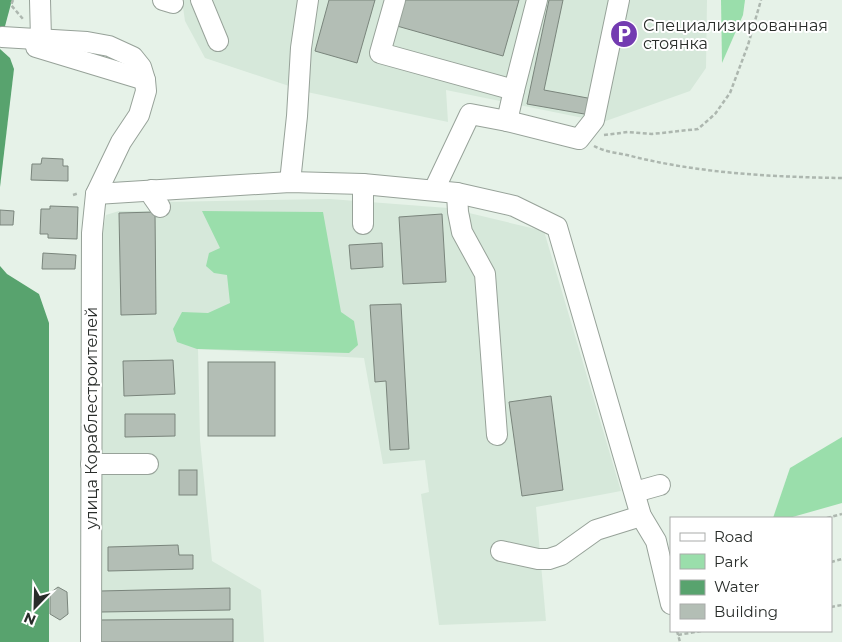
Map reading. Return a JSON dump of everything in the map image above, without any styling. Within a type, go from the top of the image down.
[{"type":"street","points":[[40,0],[41,39]]},
{"type":"street","points":[[201,0],[218,41]]},
{"type":"street","points":[[290,182],[297,116],[301,48],[308,0]]},
{"type":"street","points":[[395,0],[380,53],[514,90]]},
{"type":"street","points":[[508,121],[537,0]]},
{"type":"street","points":[[434,190],[470,114],[508,121],[588,143],[618,0]]},
{"type":"street","points":[[1,37],[87,42],[109,46],[133,57],[141,67],[145,80]]},
{"type":"street","points":[[1,37],[145,80]]},
{"type":"street","name":"улица Кораблестроителей","points":[[90,642],[92,233],[88,193],[139,115],[146,91],[145,80]]},
{"type":"street","points":[[88,193],[156,199],[290,182],[363,184],[457,193],[514,206],[557,227],[641,516],[656,541],[670,600]]},
{"type":"street","points":[[363,184],[363,224]]},
{"type":"street","points":[[457,193],[462,232],[485,274],[497,436]]},
{"type":"street","points":[[91,464],[148,464]]},
{"type":"street","points":[[635,492],[660,485]]},
{"type":"street","points":[[501,551],[538,559],[549,559],[561,555],[596,530],[641,516]]},
{"type":"path","points":[[11,5],[13,0]]},
{"type":"path","points":[[588,143],[628,132],[652,134],[698,129],[715,114],[730,93],[762,0]]},
{"type":"path","points":[[588,143],[651,162],[770,177],[842,178]]},
{"type":"path","points":[[73,195],[88,193]]},
{"type":"path","points":[[677,632],[680,642]]},
{"type":"path","points":[[678,635],[695,632]]},
{"type":"shaded area","points":[[182,0],[707,0],[706,68],[690,91],[603,122],[446,90],[448,122],[307,92],[205,58],[185,21]]},
{"type":"shaded area","points":[[330,199],[448,208],[544,231],[621,491],[536,507],[546,621],[439,625],[421,494],[429,492],[425,460],[383,464],[364,358],[198,349],[200,440],[212,561],[261,590],[264,642],[97,642],[101,238],[106,215],[119,211],[154,211],[164,202]]},
{"type":"green space","points":[[721,0],[745,0],[743,15],[722,63]]},
{"type":"green space","points":[[202,211],[323,212],[341,312],[354,321],[358,345],[349,353],[197,349],[177,342],[173,329],[182,312],[208,313],[230,303],[227,275],[214,273],[206,266],[209,253],[220,248]]},
{"type":"green space","points":[[842,437],[842,503],[793,517],[773,517],[790,468]]},
{"type":"water","points":[[0,0],[12,0],[0,45]]},
{"type":"water","points":[[0,49],[10,58],[14,69],[0,187]]},
{"type":"water","points":[[0,266],[7,274],[39,294],[49,323],[49,642],[0,642]]},
{"type":"building","points":[[329,0],[375,0],[357,63],[315,51]]},
{"type":"building","points":[[404,0],[519,0],[503,56],[397,26]]},
{"type":"building","points":[[549,0],[563,0],[544,90],[593,99],[590,115],[527,104]]},
{"type":"building","points":[[42,158],[63,159],[63,166],[68,166],[68,181],[31,180],[32,164],[41,164]]},
{"type":"building","points":[[50,206],[78,207],[77,239],[48,238],[48,234],[40,234],[41,209],[50,209]]},
{"type":"building","points":[[0,210],[14,211],[13,225],[0,225]]},
{"type":"building","points":[[155,212],[156,314],[121,315],[119,213]]},
{"type":"building","points":[[442,214],[446,282],[403,284],[399,217]]},
{"type":"building","points":[[382,243],[383,267],[351,269],[349,245]]},
{"type":"building","points":[[43,253],[76,255],[75,269],[42,269]]},
{"type":"building","points":[[401,304],[409,449],[390,450],[386,381],[375,382],[370,305]]},
{"type":"building","points":[[173,360],[175,394],[124,396],[123,361]]},
{"type":"building","points":[[208,362],[275,362],[275,436],[208,436]]},
{"type":"building","points":[[551,396],[563,490],[522,496],[509,402]]},
{"type":"building","points":[[125,414],[175,414],[175,436],[125,437]]},
{"type":"building","points":[[179,470],[197,470],[197,495],[179,495]]},
{"type":"building","points":[[178,545],[179,555],[193,555],[193,569],[108,571],[108,547]]},
{"type":"building","points":[[58,587],[67,592],[68,614],[60,620],[50,614],[50,593]]},
{"type":"building","points":[[230,588],[230,610],[101,612],[100,591]]},
{"type":"building","points":[[233,619],[233,642],[97,642],[97,620]]},
{"type":"place","name":"Специализированная стоянка","points":[[624,34]]}]
